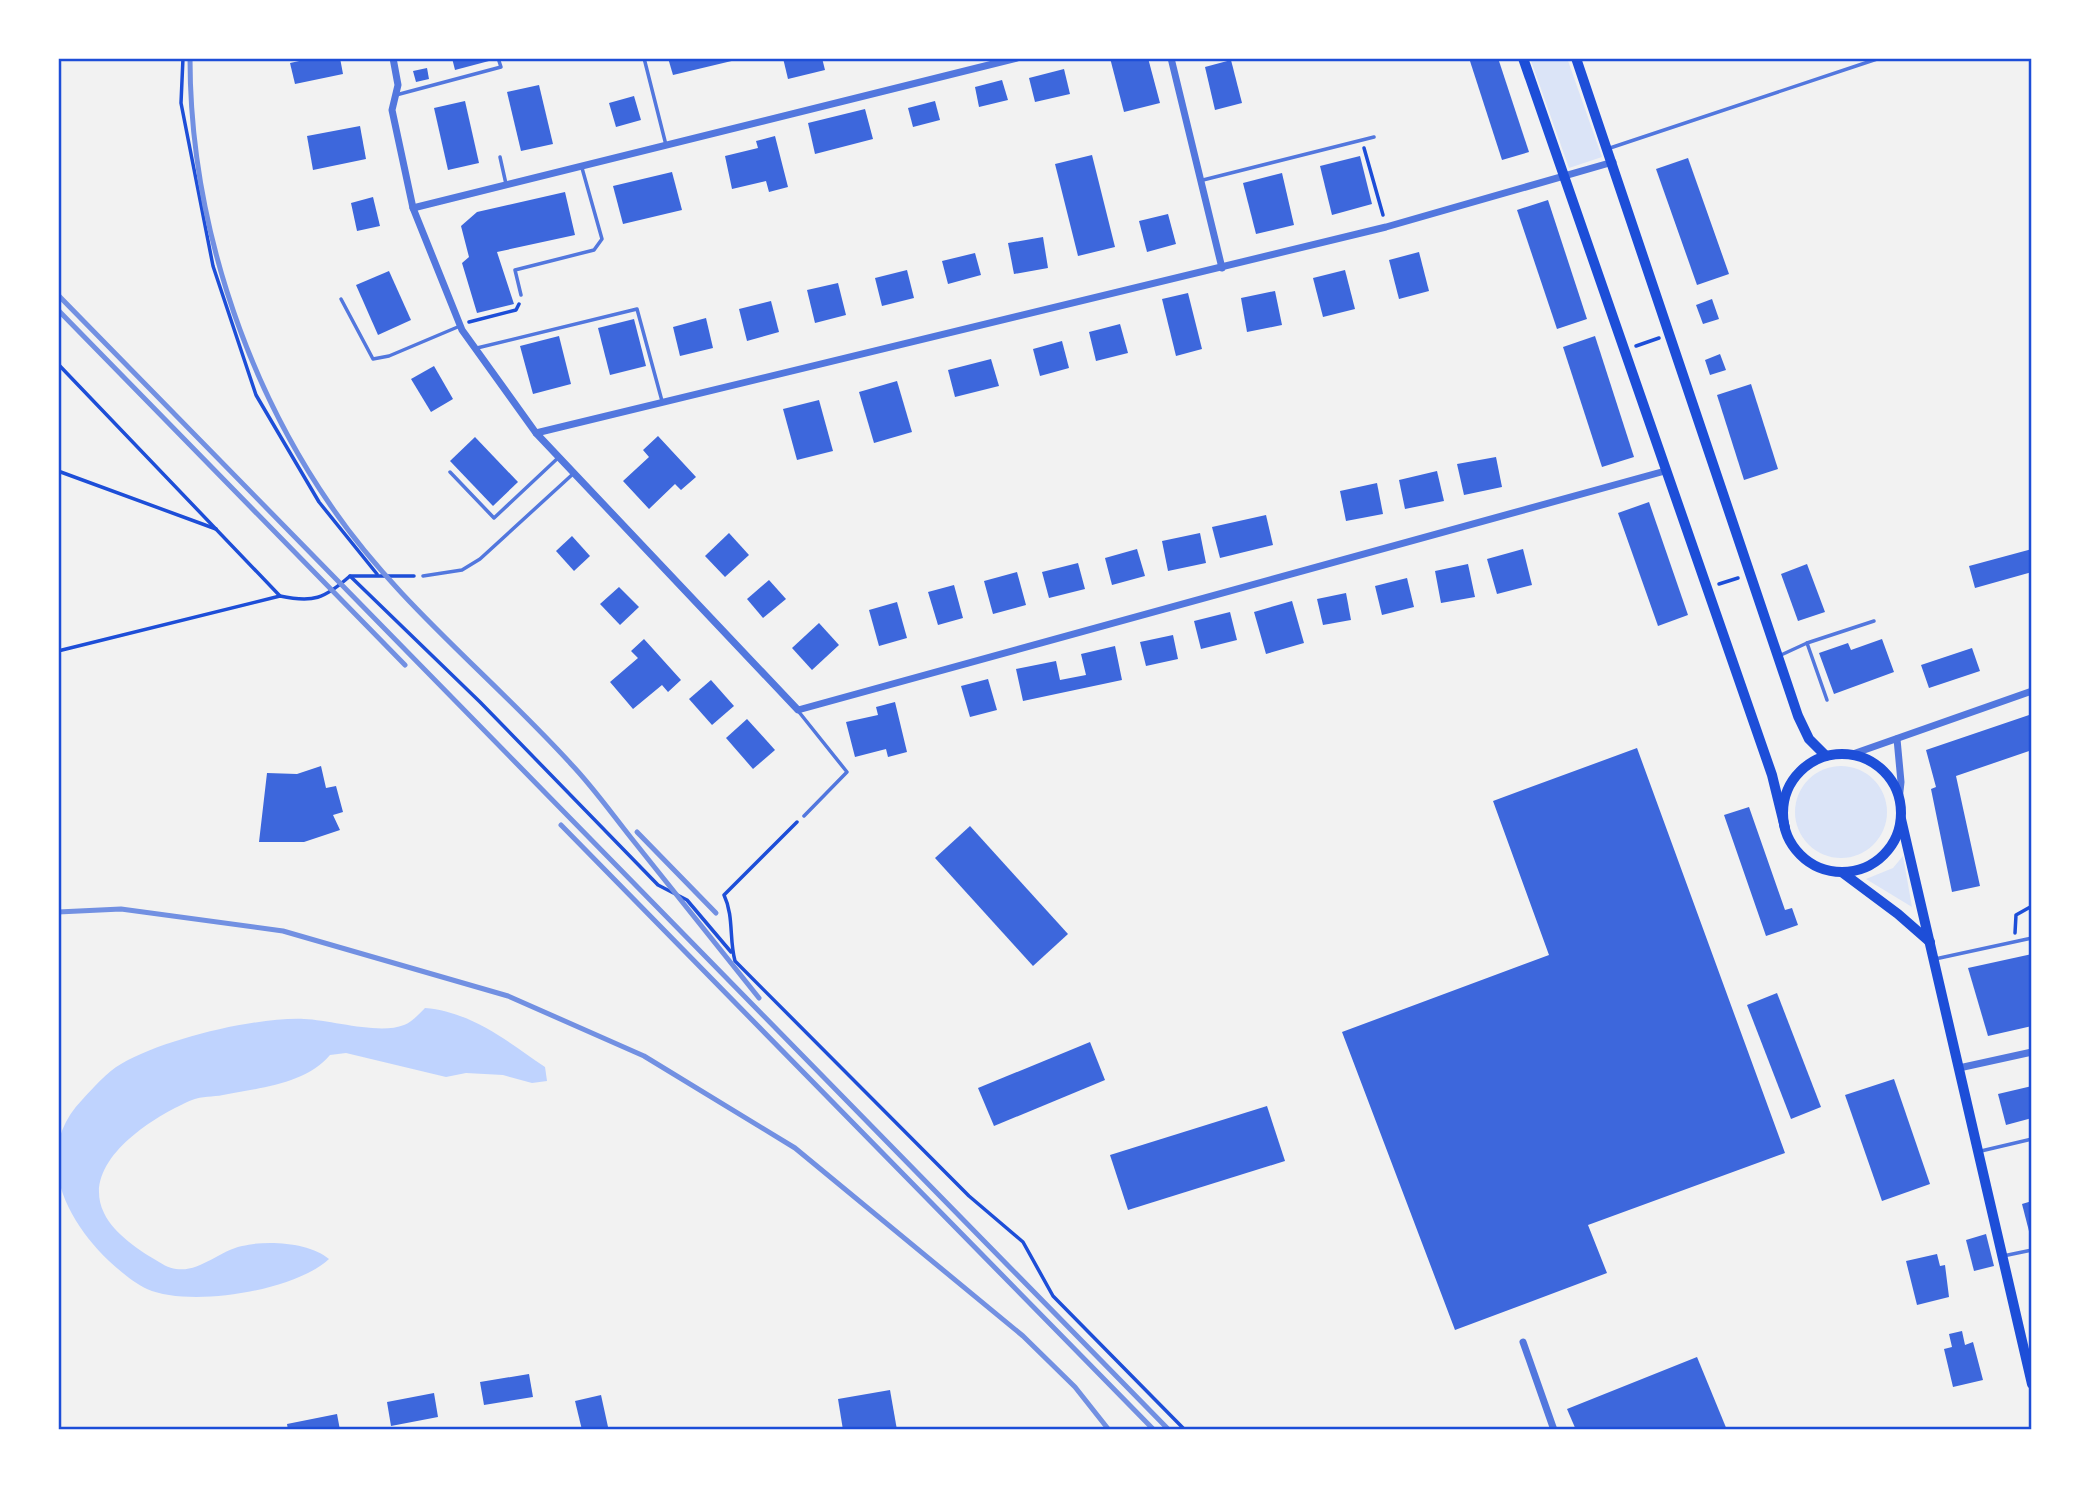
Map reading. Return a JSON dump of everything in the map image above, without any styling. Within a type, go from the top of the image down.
[{"type":"main road","points":[[1523,58],[1772,775],[1785,828],[1802,856],[1825,870],[1843,873],[1870,866],[1885,855],[1894,844],[1902,820]]},
{"type":"main road","points":[[1576,58],[1778,656],[1809,739],[1826,756]]},
{"type":"main road","points":[[1785,828],[1783,813],[1787,791],[1806,766],[1826,756],[1850,755],[1867,759],[1885,772],[1894,784],[2032,1384]]},
{"type":"main road","points":[[1843,873],[1898,914],[1930,943]]},
{"type":"street","points":[[393,58],[398,85],[392,110],[413,208],[460,325],[536,433],[798,710],[1665,471]]},
{"type":"street","points":[[413,208],[1017,58]]},
{"type":"street","points":[[1171,58],[1222,268]]},
{"type":"street","points":[[536,433],[1386,227],[1613,162]]},
{"type":"street","points":[[1850,755],[2032,691]]},
{"type":"street","points":[[1897,739],[1901,782],[1899,800]]},
{"type":"street","points":[[1959,1068],[2032,1052]]},
{"type":"street","points":[[1523,1342],[1554,1430]]},
{"type":"lane","points":[[396,95],[500,67],[498,58]]},
{"type":"lane","points":[[644,58],[666,145]]},
{"type":"lane","points":[[1608,148],[1880,58]]},
{"type":"lane","points":[[1200,181],[1374,137]]},
{"type":"lane","points":[[500,157],[506,184]]},
{"type":"lane","points":[[521,295],[515,270],[594,250],[602,239],[582,166]]},
{"type":"lane","points":[[341,299],[373,359],[389,356],[460,325]]},
{"type":"lane","points":[[475,348],[638,309],[662,401]]},
{"type":"lane","points":[[450,472],[494,518],[559,457]]},
{"type":"lane","points":[[423,576],[462,570],[480,559],[574,473]]},
{"type":"lane","points":[[1778,656],[1807,643],[1874,621]]},
{"type":"lane","points":[[1807,643],[1827,700]]},
{"type":"lane","points":[[798,710],[847,772],[804,816]]},
{"type":"lane","points":[[1933,960],[2032,938]]},
{"type":"lane","points":[[1979,1152],[2032,1139]]},
{"type":"lane","points":[[2003,1256],[2032,1250]]},
{"type":"path","points":[[184,58],[181,103],[213,266],[256,395],[319,502],[377,575]]},
{"type":"path","points":[[1362,140],[1386,227]]},
{"type":"path","points":[[460,325],[516,310],[521,295]]},
{"type":"path","points":[[1624,350],[1671,334]]},
{"type":"path","points":[[58,365],[280,596]]},
{"type":"path","points":[[58,471],[218,530]]},
{"type":"path","points":[[1706,587],[1750,575]]},
{"type":"path","points":[[58,651],[280,596],[308,602],[333,591],[350,576],[423,576]]},
{"type":"path","points":[[350,576],[480,702],[658,885],[687,900],[733,954]]},
{"type":"path","points":[[804,816],[724,895],[730,908],[735,961],[950,1177],[1023,1242],[1052,1296],[1185,1430]]},
{"type":"path","points":[[2016,942],[2017,915],[2032,906]]},
{"type":"shaded area","points":[[1530,58],[1567,58],[1602,157],[1569,168]]},
{"type":"shaded area","points":[[1841,766],[1858,770],[1873,780],[1883,795],[1887,812],[1883,829],[1873,844],[1858,854],[1841,858],[1824,854],[1809,844],[1799,829],[1795,812],[1799,795],[1809,780],[1824,770]]},
{"type":"shaded area","points":[[1903,856],[1912,907],[1866,879],[1893,868]]},
{"type":"water","points":[[425,1008],[458,1015],[488,1029],[545,1067],[547,1081],[532,1083],[503,1075],[466,1073],[446,1077],[346,1053],[330,1055],[320,1065],[295,1079],[196,1099],[176,1107],[124,1143],[102,1176],[99,1194],[108,1221],[136,1247],[171,1268],[191,1268],[242,1246],[275,1243],[310,1249],[329,1259],[313,1270],[268,1288],[215,1296],[189,1297],[147,1289],[109,1261],[93,1244],[67,1205],[57,1162],[59,1141],[67,1120],[105,1076],[121,1064],[185,1038],[236,1026],[304,1019],[369,1028],[394,1028],[410,1022]]},
{"type":"building","points":[[313,58],[340,58],[343,74],[295,84],[290,63]]},
{"type":"building","points":[[452,58],[488,58],[489,61],[455,70]]},
{"type":"building","points":[[668,58],[740,58],[740,59],[673,75]]},
{"type":"building","points":[[783,58],[822,58],[825,70],[788,79]]},
{"type":"building","points":[[1110,58],[1148,58],[1160,103],[1124,112]]},
{"type":"building","points":[[1469,58],[1498,58],[1529,152],[1502,160]]},
{"type":"building","points":[[1231,60],[1242,103],[1215,110],[1205,67]]},
{"type":"building","points":[[427,68],[429,79],[416,82],[413,71]]},
{"type":"building","points":[[1064,69],[1070,94],[1035,102],[1029,78]]},
{"type":"building","points":[[1002,80],[1008,100],[979,107],[975,87]]},
{"type":"building","points":[[539,85],[553,144],[521,151],[507,92]]},
{"type":"building","points":[[634,96],[641,120],[616,127],[609,103]]},
{"type":"building","points":[[465,101],[479,163],[448,170],[434,108]]},
{"type":"building","points":[[935,101],[940,120],[913,127],[908,108]]},
{"type":"building","points":[[865,109],[873,139],[815,154],[808,123]]},
{"type":"building","points":[[360,126],[366,159],[313,170],[307,136]]},
{"type":"building","points":[[775,136],[788,187],[769,192],[766,181],[732,189],[725,156],[758,148],[756,141]]},
{"type":"building","points":[[1092,155],[1115,247],[1078,256],[1055,164]]},
{"type":"building","points":[[1360,156],[1372,204],[1332,215],[1320,166]]},
{"type":"building","points":[[1688,158],[1729,274],[1697,285],[1656,169]]},
{"type":"building","points":[[672,172],[682,210],[623,224],[613,186]]},
{"type":"building","points":[[1282,173],[1294,225],[1256,234],[1243,183]]},
{"type":"building","points":[[565,192],[575,235],[497,252],[514,304],[477,313],[462,263],[469,257],[461,226],[477,212]]},
{"type":"building","points":[[373,197],[380,226],[357,231],[351,203]]},
{"type":"building","points":[[1548,200],[1587,319],[1557,329],[1517,210]]},
{"type":"building","points":[[1168,214],[1176,244],[1147,252],[1139,221]]},
{"type":"building","points":[[1043,237],[1048,268],[1014,274],[1008,243]]},
{"type":"building","points":[[1419,252],[1429,291],[1399,299],[1389,260]]},
{"type":"building","points":[[975,253],[981,275],[948,284],[942,261]]},
{"type":"building","points":[[907,270],[914,298],[882,306],[875,278]]},
{"type":"building","points":[[1345,270],[1355,309],[1323,317],[1313,278]]},
{"type":"building","points":[[389,271],[411,320],[378,335],[356,285]]},
{"type":"building","points":[[838,283],[846,315],[815,323],[807,290]]},
{"type":"building","points":[[1275,291],[1282,325],[1247,332],[1241,298]]},
{"type":"building","points":[[1188,293],[1202,349],[1176,356],[1162,299]]},
{"type":"building","points":[[1712,299],[1719,319],[1703,324],[1696,305]]},
{"type":"building","points":[[771,301],[779,332],[747,341],[739,309]]},
{"type":"building","points":[[706,318],[713,348],[680,356],[673,327]]},
{"type":"building","points":[[634,319],[646,366],[610,375],[598,328]]},
{"type":"building","points":[[1120,324],[1128,353],[1096,361],[1089,332]]},
{"type":"building","points":[[559,336],[571,384],[533,394],[520,346]]},
{"type":"building","points":[[1595,336],[1634,457],[1602,467],[1563,347]]},
{"type":"building","points":[[1062,341],[1069,368],[1040,376],[1033,349]]},
{"type":"building","points":[[1720,354],[1726,370],[1710,375],[1705,360]]},
{"type":"building","points":[[991,359],[999,386],[955,397],[948,370]]},
{"type":"building","points":[[434,366],[453,399],[431,412],[411,379]]},
{"type":"building","points":[[897,381],[912,432],[874,443],[859,392]]},
{"type":"building","points":[[1751,384],[1778,469],[1744,480],[1717,395]]},
{"type":"building","points":[[819,400],[833,451],[797,460],[783,409]]},
{"type":"building","points":[[658,436],[696,477],[681,490],[675,484],[649,509],[623,481],[649,457],[643,450]]},
{"type":"building","points":[[475,437],[518,482],[493,506],[450,461]]},
{"type":"building","points":[[1496,457],[1502,487],[1464,495],[1457,464]]},
{"type":"building","points":[[1437,471],[1444,501],[1405,509],[1399,480]]},
{"type":"building","points":[[1377,483],[1383,514],[1346,521],[1340,491]]},
{"type":"building","points":[[1649,502],[1688,615],[1658,626],[1618,513]]},
{"type":"building","points":[[1266,515],[1273,545],[1220,558],[1212,527]]},
{"type":"building","points":[[729,533],[749,555],[725,577],[705,556]]},
{"type":"building","points":[[1200,533],[1206,563],[1168,571],[1162,541]]},
{"type":"building","points":[[572,536],[590,556],[574,571],[556,551]]},
{"type":"building","points":[[1137,549],[1145,576],[1112,585],[1105,558]]},
{"type":"building","points":[[1523,549],[1532,585],[1497,594],[1487,559]]},
{"type":"building","points":[[2032,549],[2032,572],[1975,588],[1969,566]]},
{"type":"building","points":[[1078,563],[1085,589],[1049,598],[1042,572]]},
{"type":"building","points":[[1468,564],[1475,597],[1441,603],[1435,571]]},
{"type":"building","points":[[1807,564],[1825,612],[1798,621],[1781,574]]},
{"type":"building","points":[[1017,572],[1026,605],[993,614],[984,581]]},
{"type":"building","points":[[1407,578],[1414,607],[1382,615],[1375,586]]},
{"type":"building","points":[[769,580],[786,599],[763,618],[747,599]]},
{"type":"building","points":[[954,585],[963,618],[938,625],[928,592]]},
{"type":"building","points":[[619,587],[639,607],[620,625],[600,604]]},
{"type":"building","points":[[1346,593],[1351,620],[1323,625],[1317,599]]},
{"type":"building","points":[[1292,601],[1304,643],[1266,654],[1254,612]]},
{"type":"building","points":[[897,602],[907,638],[879,646],[869,610]]},
{"type":"building","points":[[1230,612],[1237,640],[1201,649],[1194,621]]},
{"type":"building","points":[[819,623],[839,645],[812,670],[792,648]]},
{"type":"building","points":[[1173,635],[1178,659],[1146,666],[1140,642]]},
{"type":"building","points":[[644,639],[681,680],[668,692],[662,685],[633,709],[610,682],[638,658],[631,651]]},
{"type":"building","points":[[1882,639],[1894,672],[1834,694],[1819,653],[1848,643],[1851,650]]},
{"type":"building","points":[[1115,646],[1122,680],[1023,701],[1016,669],[1056,661],[1060,680],[1086,675],[1081,654]]},
{"type":"building","points":[[1972,648],[1980,671],[1929,688],[1921,665]]},
{"type":"building","points":[[988,679],[997,710],[970,717],[961,686]]},
{"type":"building","points":[[711,680],[734,706],[712,725],[689,699]]},
{"type":"building","points":[[895,702],[907,752],[888,757],[886,749],[855,757],[846,722],[878,715],[876,707]]},
{"type":"building","points":[[2032,714],[2032,750],[1956,776],[1980,886],[1952,892],[1931,789],[1936,787],[1926,750]]},
{"type":"building","points":[[747,719],[775,750],[753,769],[726,738]]},
{"type":"building","points":[[1637,748],[1785,1153],[1588,1225],[1607,1273],[1455,1330],[1342,1032],[1549,955],[1493,801]]},
{"type":"building","points":[[321,766],[326,788],[336,786],[343,812],[333,815],[340,830],[304,842],[259,842],[267,773],[297,774]]},
{"type":"building","points":[[1749,807],[1785,910],[1792,908],[1798,925],[1766,936],[1724,815]]},
{"type":"building","points":[[970,826],[1068,934],[1033,966],[935,858]]},
{"type":"building","points":[[2032,954],[2032,1026],[1988,1036],[1968,968]]},
{"type":"building","points":[[1777,993],[1821,1107],[1791,1119],[1747,1005]]},
{"type":"building","points":[[1090,1042],[1105,1080],[994,1126],[978,1088]]},
{"type":"building","points":[[1894,1079],[1930,1184],[1882,1201],[1845,1095]]},
{"type":"building","points":[[2032,1086],[2032,1118],[2006,1125],[1998,1094]]},
{"type":"building","points":[[1267,1106],[1285,1161],[1128,1210],[1110,1155]]},
{"type":"building","points":[[2032,1201],[2032,1238],[2031,1239],[2022,1204]]},
{"type":"building","points":[[1986,1234],[1994,1266],[1974,1271],[1966,1240]]},
{"type":"building","points":[[1937,1254],[1940,1266],[1945,1265],[1949,1297],[1917,1305],[1906,1261]]},
{"type":"building","points":[[1962,1331],[1965,1345],[1973,1342],[1983,1380],[1953,1387],[1944,1349],[1952,1347],[1949,1334]]},
{"type":"building","points":[[1697,1357],[1727,1430],[1576,1430],[1567,1409]]},
{"type":"building","points":[[529,1374],[533,1397],[484,1405],[480,1382]]},
{"type":"building","points":[[890,1390],[897,1430],[843,1430],[838,1399]]},
{"type":"building","points":[[434,1393],[438,1417],[391,1426],[387,1402]]},
{"type":"building","points":[[601,1395],[608,1427],[582,1430],[575,1401]]},
{"type":"building","points":[[337,1414],[340,1430],[288,1430],[287,1424]]},
{"type":"railway","points":[[190,58],[192,117],[211,234],[247,349],[271,404],[299,456],[331,506],[385,575],[541,732],[595,791],[759,998]]},
{"type":"railway","points":[[58,295],[1169,1430]]},
{"type":"railway","points":[[58,310],[405,665]]},
{"type":"railway","points":[[561,825],[1154,1430]]},
{"type":"railway","points":[[637,832],[716,913]]},
{"type":"railway","points":[[58,912],[121,909],[283,931],[508,996],[644,1056],[795,1148],[1023,1336],[1075,1387],[1109,1430]]}]
